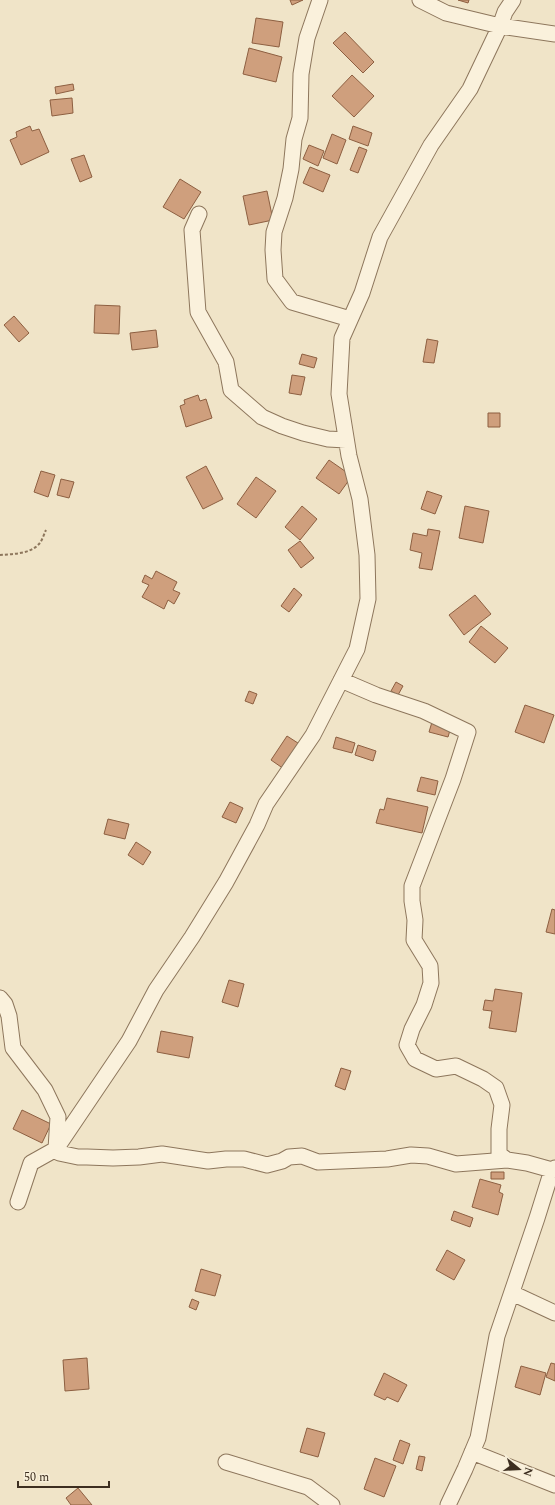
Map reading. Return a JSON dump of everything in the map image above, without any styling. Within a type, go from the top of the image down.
[{"type":"street","points":[[320,0],[307,38],[301,74],[300,118],[294,139],[291,170],[285,198],[274,232],[273,250],[275,279],[292,302],[350,319]]},
{"type":"street","points":[[420,0],[446,13],[500,26],[555,34]]},
{"type":"street","points":[[18,1202],[31,1163],[56,1149],[129,1041],[156,990],[192,937],[226,882],[257,825],[266,804],[313,735],[358,649],[368,599],[367,555],[360,499],[349,456],[339,394],[342,338],[362,293],[380,238],[431,145],[470,89],[500,26],[505,12],[513,0]]},
{"type":"street","points":[[199,214],[192,230],[198,312],[226,362],[231,390],[262,417],[282,426],[328,439],[346,440]]},
{"type":"street","points":[[341,680],[376,695],[424,711],[468,732],[453,779],[412,886],[412,902],[415,920],[414,940],[430,966],[431,983],[424,1005],[412,1029],[407,1045],[415,1060],[436,1069],[456,1066],[496,1088],[502,1105],[499,1129],[499,1154],[508,1160]]},
{"type":"street","points":[[0,998],[5,1004],[9,1016],[13,1048],[45,1090],[58,1117],[56,1149],[59,1153],[78,1158],[126,1158],[162,1154],[208,1161],[244,1159],[268,1165],[282,1161],[289,1156],[302,1156],[318,1162],[387,1159],[411,1155],[428,1156],[456,1164],[508,1160],[554,1169],[497,1336],[478,1438],[448,1505]]},
{"type":"street","points":[[512,1292],[555,1313]]},
{"type":"street","points":[[472,1452],[555,1485]]},
{"type":"street","points":[[226,1462],[308,1488],[332,1505]]},
{"type":"path","points":[[0,555],[31,550],[40,544],[46,530]]},
{"type":"building","points":[[290,0],[303,0],[292,5]]},
{"type":"building","points":[[458,0],[469,0],[468,3]]},
{"type":"building","points":[[256,18],[283,22],[279,47],[252,43]]},
{"type":"building","points":[[345,32],[374,62],[363,73],[333,43]]},
{"type":"building","points":[[249,48],[282,57],[276,82],[243,74]]},
{"type":"building","points":[[352,75],[374,96],[354,117],[332,96]]},
{"type":"building","points":[[73,84],[74,90],[56,94],[55,87]]},
{"type":"building","points":[[72,98],[73,113],[52,116],[50,100]]},
{"type":"building","points":[[30,126],[32,131],[39,129],[49,152],[21,165],[10,140],[17,137],[16,132]]},
{"type":"building","points":[[353,126],[372,133],[368,146],[349,139]]},
{"type":"building","points":[[332,134],[346,140],[337,164],[323,158]]},
{"type":"building","points":[[309,145],[324,151],[318,166],[303,159]]},
{"type":"building","points":[[359,147],[367,150],[358,173],[350,170]]},
{"type":"building","points":[[84,155],[92,177],[80,182],[71,159]]},
{"type":"building","points":[[310,167],[330,175],[323,192],[303,183]]},
{"type":"building","points":[[180,179],[201,192],[184,219],[163,207]]},
{"type":"building","points":[[267,191],[273,220],[249,225],[243,196]]},
{"type":"building","points":[[95,305],[120,306],[119,334],[94,333]]},
{"type":"building","points":[[14,316],[29,333],[19,342],[4,325]]},
{"type":"building","points":[[156,330],[158,347],[132,350],[130,333]]},
{"type":"building","points":[[427,339],[438,341],[434,363],[423,362]]},
{"type":"building","points":[[302,354],[317,358],[314,368],[299,364]]},
{"type":"building","points":[[292,375],[305,377],[301,395],[289,393]]},
{"type":"building","points":[[198,395],[200,401],[206,399],[212,418],[186,427],[180,406],[185,404],[184,400]]},
{"type":"building","points":[[488,413],[500,413],[500,427],[488,427]]},
{"type":"building","points":[[329,460],[352,476],[339,494],[316,478]]},
{"type":"building","points":[[206,466],[223,499],[203,509],[186,477]]},
{"type":"building","points":[[41,471],[55,475],[48,497],[34,492]]},
{"type":"building","points":[[256,477],[276,491],[256,518],[237,504]]},
{"type":"building","points":[[61,479],[74,482],[69,498],[57,495]]},
{"type":"building","points":[[427,491],[442,496],[435,514],[421,509]]},
{"type":"building","points":[[302,506],[317,519],[300,540],[285,527]]},
{"type":"building","points":[[465,506],[489,511],[483,543],[459,538]]},
{"type":"building","points":[[428,529],[440,531],[432,570],[419,568],[422,553],[410,550],[413,533],[427,536]]},
{"type":"building","points":[[300,541],[314,558],[301,568],[288,550]]},
{"type":"building","points":[[156,571],[177,582],[173,590],[180,593],[174,604],[168,600],[164,609],[142,597],[149,585],[142,582],[145,575],[152,579]]},
{"type":"building","points":[[294,588],[302,595],[289,612],[281,606]]},
{"type":"building","points":[[475,595],[491,614],[464,635],[449,615]]},
{"type":"building","points":[[481,626],[508,648],[495,663],[469,642]]},
{"type":"building","points":[[396,682],[403,686],[398,695],[391,691]]},
{"type":"building","points":[[249,691],[257,694],[253,704],[245,701]]},
{"type":"building","points":[[525,705],[554,715],[544,743],[515,732]]},
{"type":"building","points":[[432,722],[451,727],[448,737],[429,732]]},
{"type":"building","points":[[287,736],[301,745],[284,769],[271,760]]},
{"type":"building","points":[[336,737],[355,743],[352,753],[333,748]]},
{"type":"building","points":[[358,745],[376,751],[373,761],[355,755]]},
{"type":"building","points":[[421,777],[438,781],[435,795],[417,791]]},
{"type":"building","points":[[387,798],[428,807],[422,833],[376,823],[380,809],[384,810]]},
{"type":"building","points":[[230,802],[243,808],[236,823],[222,817]]},
{"type":"building","points":[[108,819],[129,824],[125,839],[104,834]]},
{"type":"building","points":[[136,842],[151,852],[143,865],[128,855]]},
{"type":"building","points":[[552,909],[555,910],[555,934],[546,932]]},
{"type":"building","points":[[229,980],[244,984],[238,1007],[222,1002]]},
{"type":"building","points":[[495,989],[522,993],[516,1032],[489,1028],[492,1011],[483,1010],[485,1000],[493,1001]]},
{"type":"building","points":[[161,1031],[193,1037],[189,1058],[157,1052]]},
{"type":"building","points":[[341,1068],[351,1071],[345,1090],[335,1086]]},
{"type":"building","points":[[22,1110],[51,1124],[42,1143],[13,1129]]},
{"type":"building","points":[[491,1172],[504,1172],[504,1179],[491,1179]]},
{"type":"building","points":[[480,1179],[501,1185],[499,1192],[503,1194],[498,1215],[472,1207]]},
{"type":"building","points":[[454,1211],[473,1218],[470,1227],[451,1220]]},
{"type":"building","points":[[447,1250],[465,1260],[454,1280],[436,1270]]},
{"type":"building","points":[[201,1269],[221,1275],[215,1296],[195,1291]]},
{"type":"building","points":[[192,1299],[199,1302],[196,1310],[189,1307]]},
{"type":"building","points":[[87,1358],[89,1389],[65,1391],[63,1360]]},
{"type":"building","points":[[551,1363],[555,1364],[555,1381],[546,1377]]},
{"type":"building","points":[[521,1366],[546,1373],[540,1395],[515,1387]]},
{"type":"building","points":[[384,1373],[407,1385],[398,1402],[387,1397],[385,1400],[374,1395]]},
{"type":"building","points":[[307,1428],[325,1433],[318,1457],[300,1452]]},
{"type":"building","points":[[400,1440],[410,1444],[403,1464],[393,1460]]},
{"type":"building","points":[[419,1456],[425,1457],[422,1471],[416,1469]]},
{"type":"building","points":[[375,1458],[396,1466],[384,1497],[364,1489]]},
{"type":"building","points":[[78,1488],[92,1505],[71,1505],[66,1498]]}]
